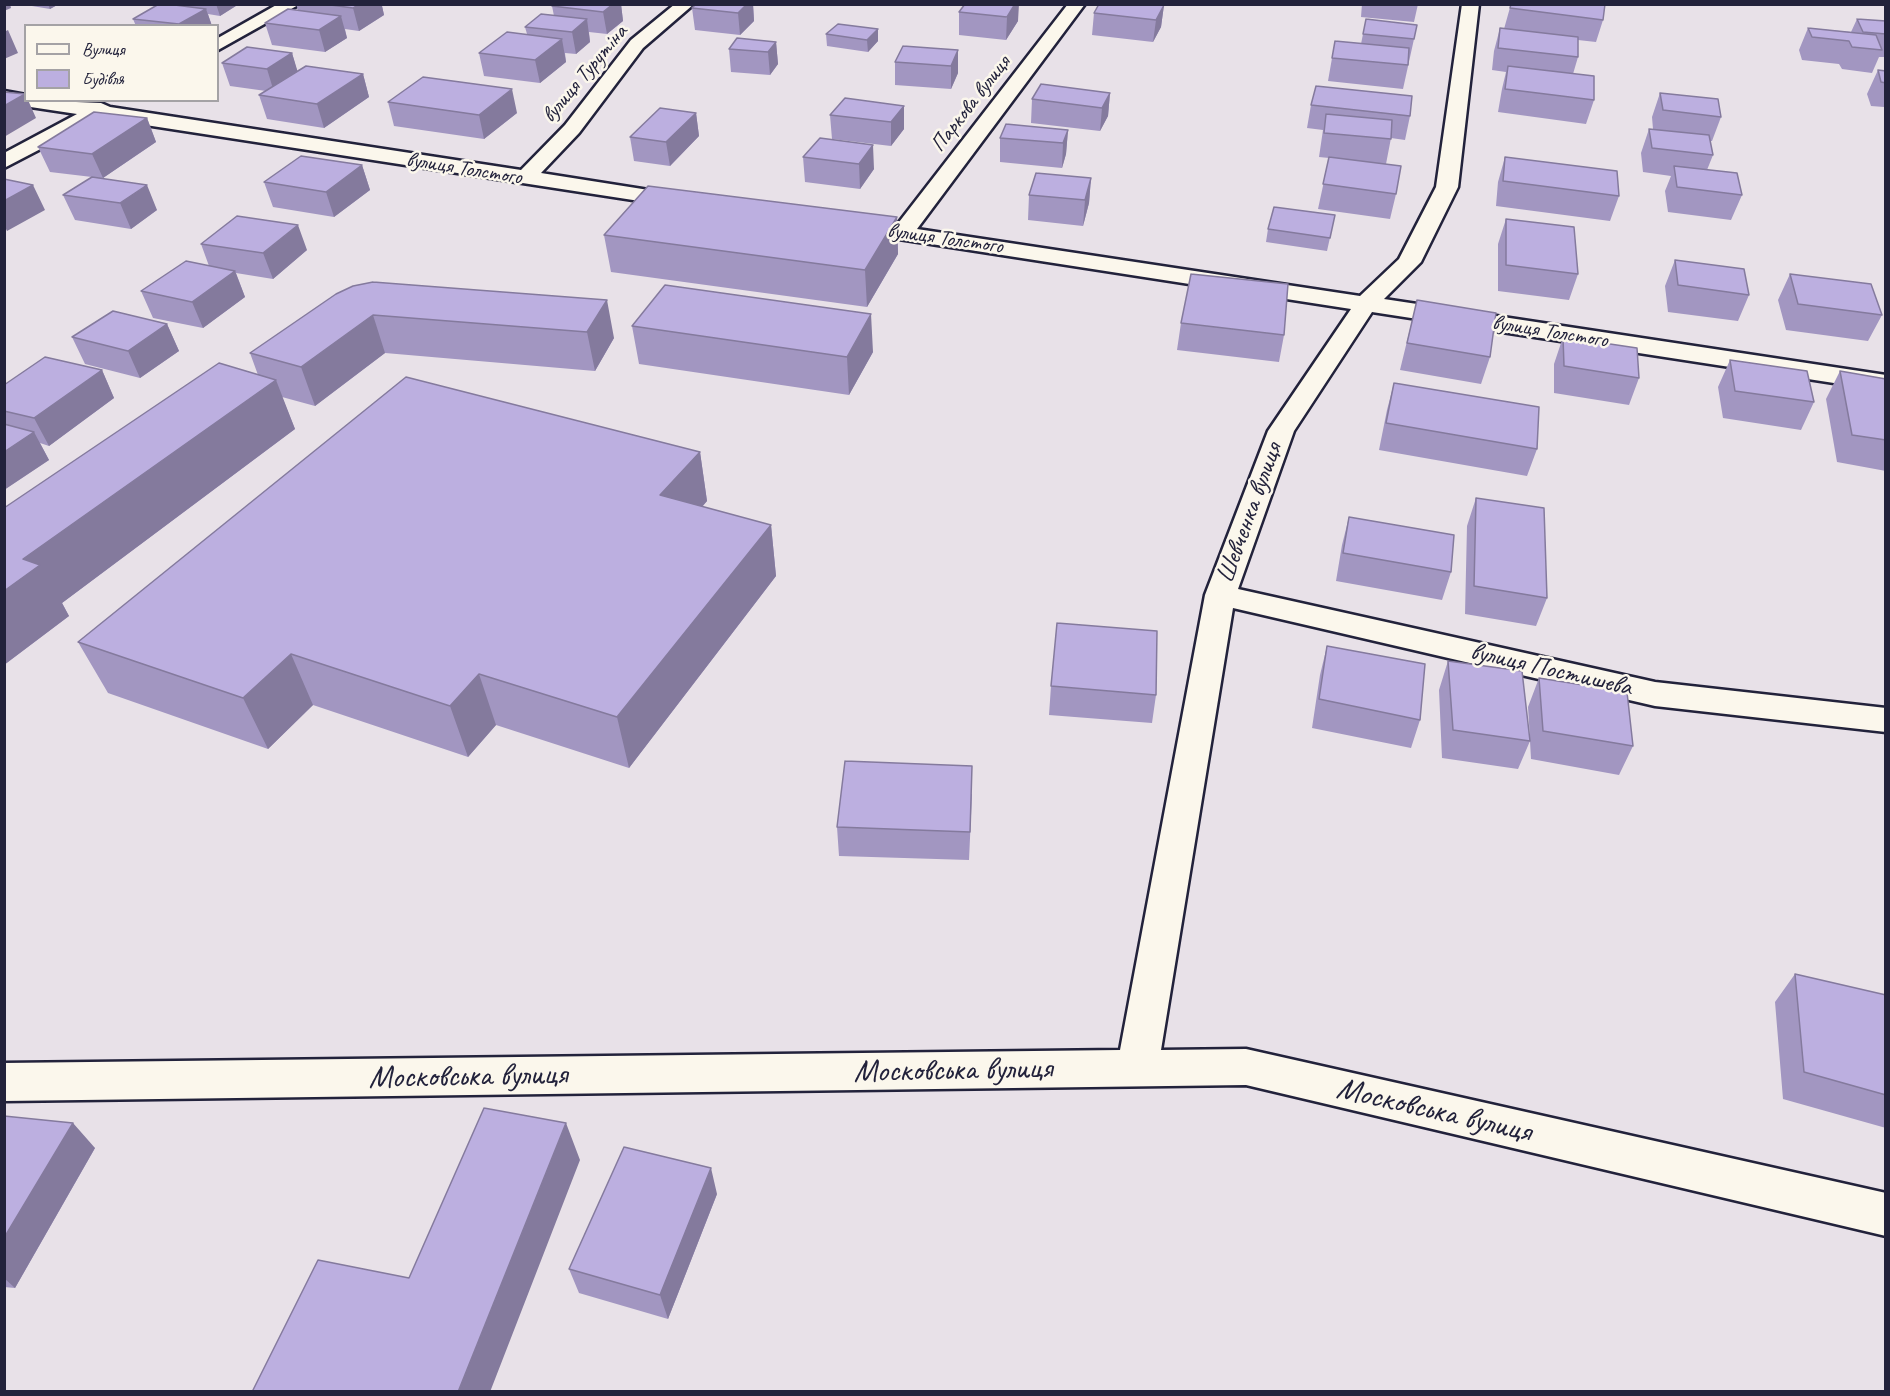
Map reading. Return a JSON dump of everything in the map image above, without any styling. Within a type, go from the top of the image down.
[{"type":"street","points":[[219,44],[292,4]]},
{"type":"street","name":"вулиця Турутіна","points":[[525,178],[572,129],[637,44],[686,4]]},
{"type":"street","name":"Паркова вулиця","points":[[902,233],[1077,4]]},
{"type":"street","name":"Шевченка вулиця","points":[[1137,1069],[1220,594],[1281,431],[1367,302],[1409,262],[1447,187],[1471,4]]},
{"type":"street","name":"вулиця Толстого","points":[[4,97],[24,100]]},
{"type":"street","name":"вулиця Толстого","points":[[34,102],[704,205]]},
{"type":"street","points":[[4,162],[112,102]]},
{"type":"street","name":"вулиця Толстого","points":[[832,223],[1367,302],[1886,383]]},
{"type":"street","name":"вулиця Постишева","points":[[1220,594],[1655,694],[1886,720]]},
{"type":"street","name":"Московська вулиця","points":[[4,1082],[1246,1067],[1886,1215]]},
{"type":"building","points":[[159,4],[206,9],[179,24],[133,19]]},
{"type":"building","points":[[323,4],[359,4],[353,8]]},
{"type":"building","points":[[554,4],[613,4],[603,12],[552,6]]},
{"type":"building","points":[[696,4],[747,4],[738,13],[692,8]]},
{"type":"building","points":[[965,4],[1015,4],[1007,17],[959,12]]},
{"type":"building","points":[[1099,4],[1164,5],[1156,20],[1094,13]]},
{"type":"building","points":[[1511,4],[1605,4],[1603,20],[1510,8]]},
{"type":"building","points":[[288,9],[341,16],[319,30],[265,23]]},
{"type":"building","points":[[541,14],[587,19],[572,32],[525,27]]},
{"type":"building","points":[[1366,19],[1417,25],[1414,39],[1363,34]]},
{"type":"building","points":[[1857,19],[1886,21],[1886,34],[1863,32]]},
{"type":"building","points":[[838,24],[878,29],[867,40],[826,34]]},
{"type":"building","points":[[1500,28],[1578,37],[1578,57],[1498,48]]},
{"type":"building","points":[[1808,28],[1876,35],[1882,50],[1852,47],[1849,41],[1812,37]]},
{"type":"building","points":[[507,32],[562,39],[535,60],[479,53]]},
{"type":"building","points":[[737,38],[776,42],[768,52],[729,49]]},
{"type":"building","points":[[1335,41],[1409,48],[1408,65],[1332,58]]},
{"type":"building","points":[[903,46],[958,50],[951,66],[895,62]]},
{"type":"building","points":[[247,47],[292,53],[267,69],[222,63]]},
{"type":"building","points":[[306,66],[363,74],[317,104],[259,95]]},
{"type":"building","points":[[1508,66],[1594,76],[1594,100],[1505,89]]},
{"type":"building","points":[[1878,70],[1886,71],[1886,83],[1881,82]]},
{"type":"building","points":[[423,77],[512,89],[479,115],[388,102]]},
{"type":"building","points":[[1041,84],[1110,93],[1102,108],[1032,99]]},
{"type":"building","points":[[1316,86],[1412,96],[1410,116],[1311,105]]},
{"type":"building","points":[[4,92],[24,94],[24,95],[4,106]]},
{"type":"building","points":[[1660,93],[1718,99],[1721,117],[1663,110]]},
{"type":"building","points":[[845,98],[904,106],[891,122],[830,115]]},
{"type":"building","points":[[660,108],[696,113],[666,142],[630,137]]},
{"type":"building","points":[[94,112],[147,118],[92,154],[38,147]]},
{"type":"building","points":[[1326,114],[1392,120],[1391,139],[1324,133]]},
{"type":"building","points":[[1006,124],[1068,130],[1063,143],[1000,138]]},
{"type":"building","points":[[1649,129],[1709,135],[1713,155],[1652,148]]},
{"type":"building","points":[[820,138],[873,145],[859,164],[803,157]]},
{"type":"building","points":[[301,156],[362,165],[326,192],[264,182]]},
{"type":"building","points":[[1329,157],[1401,166],[1396,194],[1323,184]]},
{"type":"building","points":[[1505,157],[1617,171],[1619,196],[1503,181]]},
{"type":"building","points":[[1674,166],[1737,173],[1742,195],[1677,187]]},
{"type":"building","points":[[1036,173],[1091,178],[1085,200],[1029,195]]},
{"type":"building","points":[[92,177],[147,185],[120,203],[63,195]]},
{"type":"building","points":[[4,179],[33,185],[4,201]]},
{"type":"building","points":[[648,186],[897,217],[865,270],[604,235]]},
{"type":"building","points":[[1274,207],[1335,215],[1330,238],[1268,229]]},
{"type":"building","points":[[237,216],[298,225],[263,253],[201,244]]},
{"type":"building","points":[[1506,219],[1574,227],[1578,274],[1506,265]]},
{"type":"building","points":[[1675,260],[1744,269],[1749,295],[1678,285]]},
{"type":"building","points":[[186,261],[235,271],[192,302],[141,291]]},
{"type":"building","points":[[1191,274],[1288,284],[1284,335],[1181,323]]},
{"type":"building","points":[[1790,274],[1871,284],[1882,315],[1798,304]]},
{"type":"building","points":[[373,282],[607,300],[587,332],[373,315],[301,367],[250,353],[336,294],[353,286]]},
{"type":"building","points":[[665,285],[871,314],[847,357],[632,326]]},
{"type":"building","points":[[1417,300],[1496,313],[1490,357],[1407,343]]},
{"type":"building","points":[[113,311],[167,324],[128,351],[72,337]]},
{"type":"building","points":[[1563,337],[1637,348],[1639,378],[1564,366]]},
{"type":"building","points":[[45,357],[102,370],[34,418],[4,411],[4,385]]},
{"type":"building","points":[[1730,360],[1807,371],[1814,402],[1735,391]]},
{"type":"building","points":[[219,363],[276,380],[23,559],[40,565],[4,591],[4,508]]},
{"type":"building","points":[[1840,371],[1886,379],[1886,440],[1852,435]]},
{"type":"building","points":[[406,377],[700,452],[660,495],[771,525],[617,717],[479,674],[450,706],[291,654],[243,698],[78,642]]},
{"type":"building","points":[[1394,383],[1539,407],[1537,449],[1386,423]]},
{"type":"building","points":[[4,424],[34,432],[4,452]]},
{"type":"building","points":[[1476,498],[1544,508],[1547,598],[1474,586]]},
{"type":"building","points":[[1349,517],[1454,535],[1451,572],[1343,553]]},
{"type":"building","points":[[1057,623],[1157,631],[1156,695],[1051,686]]},
{"type":"building","points":[[1327,646],[1425,664],[1420,720],[1319,699]]},
{"type":"building","points":[[1448,661],[1522,671],[1530,741],[1453,730]]},
{"type":"building","points":[[1539,678],[1627,692],[1633,746],[1543,731]]},
{"type":"building","points":[[845,761],[972,766],[970,832],[837,827]]},
{"type":"building","points":[[1795,974],[1886,995],[1886,1095],[1804,1072]]},
{"type":"building","points":[[484,1108],[566,1123],[458,1392],[252,1392],[318,1260],[409,1278]]},
{"type":"building","points":[[4,1116],[73,1123],[4,1238]]},
{"type":"building","points":[[624,1147],[711,1168],[660,1295],[569,1269]]}]
